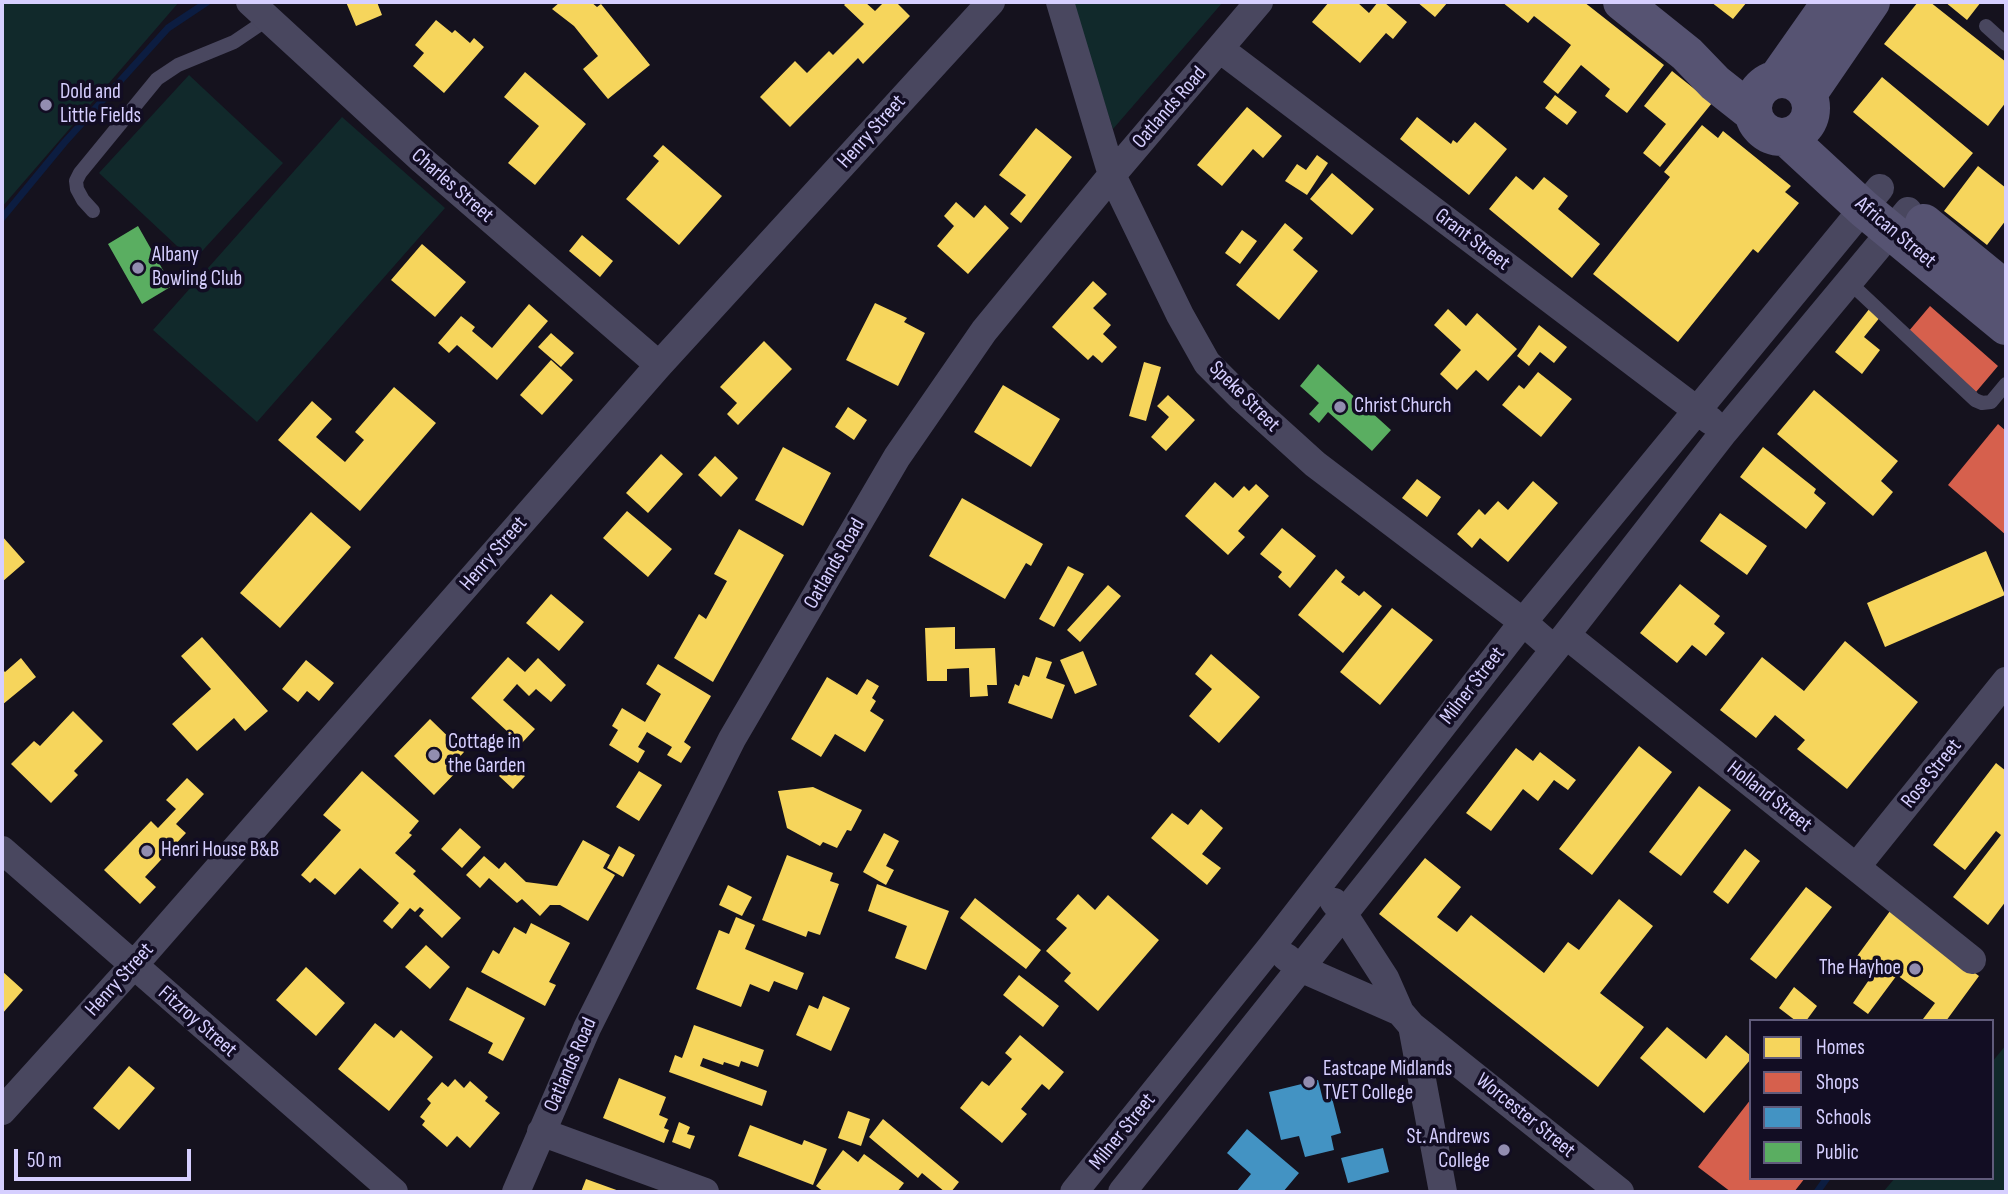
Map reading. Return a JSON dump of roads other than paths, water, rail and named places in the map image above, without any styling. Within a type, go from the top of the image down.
[{"type":"street","name":"Henry Street","points":[[2,1111],[133,966],[659,365],[991,2]]},
{"type":"street","name":"Speke Street","points":[[1060,2],[1112,175],[1180,315],[1208,363],[1315,464],[1523,622],[1560,642]]},
{"type":"street","name":"Oatlands Road","points":[[516,1192],[587,1028],[732,739],[890,469],[984,331],[1259,2]]},
{"type":"street","name":"African Street","points":[[1622,2],[1687,54],[1706,57],[1726,65],[1783,105],[2006,326]]},
{"type":"street","points":[[1783,105],[1831,2]]},
{"type":"street","points":[[1783,105],[1871,2]]},
{"type":"street","name":"Charles Street","points":[[259,10],[422,160],[659,365]]},
{"type":"street","name":"Grant Street","points":[[1220,49],[1724,432]]},
{"type":"street","name":"African Street","points":[[1886,209],[2003,279]]},
{"type":"street","name":"Milner Street","points":[[1074,1192],[1271,947],[1523,622],[1697,411],[1886,209]]},
{"type":"street","name":"Milner Street","points":[[1122,1192],[1724,432],[1849,282],[1886,209]]},
{"type":"street","name":"Holland Street","points":[[1560,642],[1857,866],[1972,960]]},
{"type":"street","name":"Rose Street","points":[[1857,866],[2006,681]]},
{"type":"street","name":"Fitzroy Street","points":[[2,850],[394,1192]]},
{"type":"street","name":"Worcester Street","points":[[1319,884],[1343,913],[1385,978],[1406,1019]]},
{"type":"street","name":"Worcester Street","points":[[1271,947],[1300,968],[1406,1019],[1620,1192]]},
{"type":"street","points":[[1406,1019],[1443,1192]]},
{"type":"street","points":[[541,1132],[705,1192]]},
{"type":"lane","points":[[93,211],[82,200],[76,181],[157,79],[178,65],[234,41],[259,10]]},
{"type":"lane","points":[[1986,26],[2006,44]]},
{"type":"lane","points":[[1849,282],[1975,400],[1982,403],[1991,402],[2006,384]]},
{"type":"waterway","points":[[2,218],[64,143],[168,28],[207,2]]},
{"type":"waterway","points":[[1817,1192],[1826,1180]]},
{"type":"place","name":"Dold and Little Fields","points":[[46,105]]},
{"type":"place","name":"Albany Bowling Club","points":[[138,268]]},
{"type":"place","name":"Christ Church","points":[[1340,407]]},
{"type":"place","name":"Cottage in the Garden","points":[[434,755]]},
{"type":"place","name":"Henri House B&B","points":[[147,851]]},
{"type":"place","name":"The Hayhoe","points":[[1915,969]]},
{"type":"place","name":"Eastcape Midlands TVET College","points":[[1309,1082]]},
{"type":"place","name":"St. Andrews College","points":[[1504,1150]]}]
